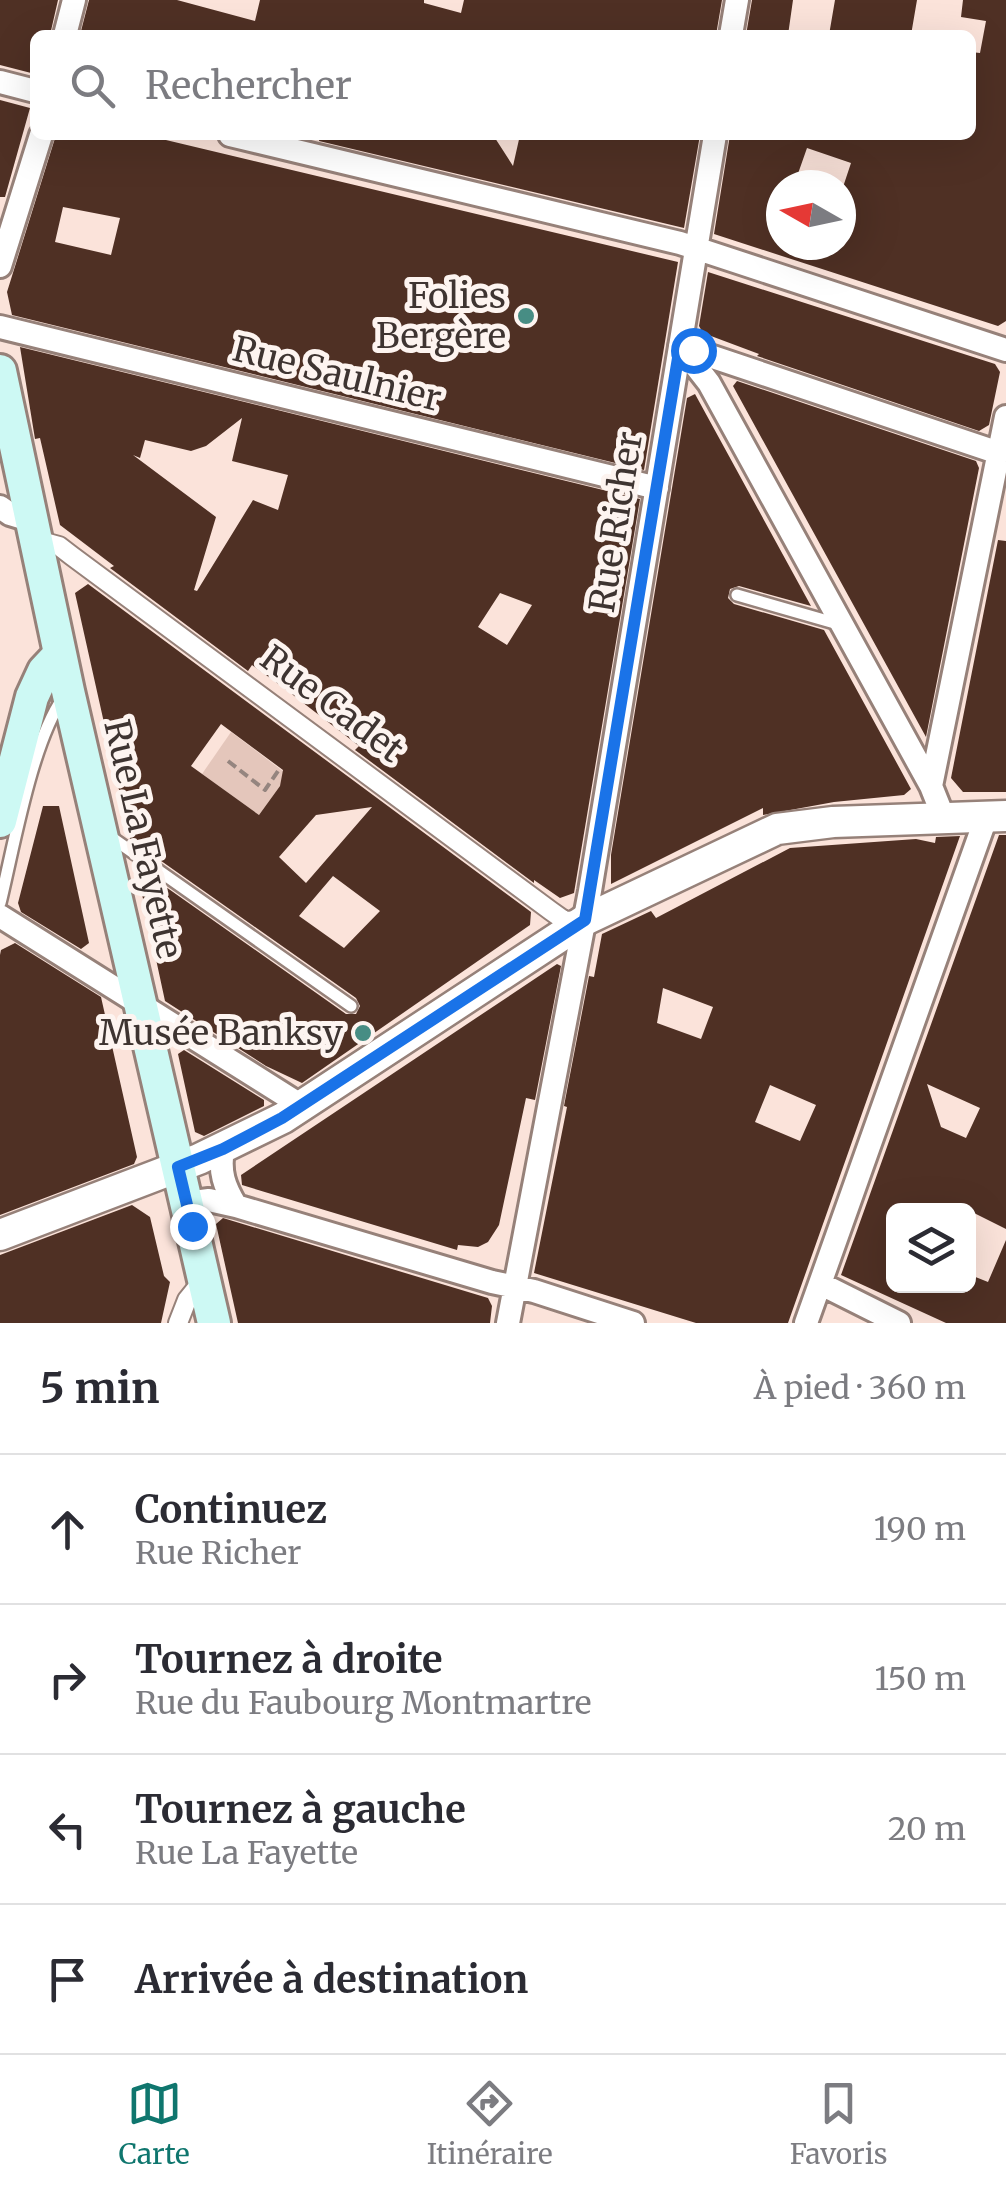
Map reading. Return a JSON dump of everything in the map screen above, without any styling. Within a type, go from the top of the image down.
[{"type":"main road","name":"Rue La Fayette","points":[[0,371],[68,690],[214,1323]]},
{"type":"main road","points":[[0,821],[32,698],[44,671],[60,654]]},
{"type":"street","points":[[67,30],[74,0]]},
{"type":"street","points":[[732,30],[737,0]]},
{"type":"street","points":[[0,82],[30,90]]},
{"type":"street","points":[[0,266],[39,140]]},
{"type":"street","points":[[251,140],[696,248],[1006,350]]},
{"type":"street","name":"Rue Richer","points":[[508,1323],[585,920],[714,140]]},
{"type":"street","name":"Rue Saulnier","points":[[0,327],[657,488]]},
{"type":"street","points":[[680,346],[999,453]]},
{"type":"street","points":[[680,346],[709,383],[931,786],[942,816]]},
{"type":"street","points":[[931,786],[1006,417]]},
{"type":"street","name":"Rue Cadet","points":[[0,507],[59,546],[550,911],[566,921],[585,920]]},
{"type":"street","points":[[0,1235],[223,1149],[302,1106],[585,920],[777,829],[833,822],[996,816],[806,1323]]},
{"type":"street","points":[[0,916],[302,1106]]},
{"type":"street","points":[[223,1149],[222,1174],[236,1206]]},
{"type":"street","points":[[186,1203],[209,1200],[236,1206],[633,1323]]},
{"type":"street","points":[[178,1323],[187,1300],[204,1279]]},
{"type":"street","points":[[821,1284],[899,1323]]},
{"type":"lane","points":[[737,595],[842,625]]},
{"type":"lane","points":[[0,903],[46,728],[68,690]]},
{"type":"lane","points":[[100,830],[351,1006]]},
{"type":"path","points":[[228,762],[265,790],[280,768]]},
{"type":"shaded area","points":[[231,732],[284,772],[283,782],[259,815],[202,774]]},
{"type":"building","points":[[0,0],[58,0],[51,30],[30,30],[30,73],[0,65]]},
{"type":"building","points":[[89,0],[177,0],[255,21],[260,0],[424,0],[461,13],[464,0],[722,0],[717,30],[81,30]]},
{"type":"building","points":[[752,0],[793,0],[789,30],[747,30]]},
{"type":"building","points":[[835,0],[917,0],[912,30],[830,30]]},
{"type":"building","points":[[963,0],[1006,0],[1006,321],[998,326],[794,260],[856,260],[856,170],[849,170],[851,163],[807,148],[799,170],[766,170],[766,251],[714,234],[729,140],[976,140],[976,53],[980,53],[986,21],[961,17]]},
{"type":"building","points":[[0,100],[30,108],[5,197],[0,197]]},
{"type":"building","points":[[54,140],[166,140],[678,262],[644,470],[12,315],[7,292]],"holes":[[[63,207],[120,218],[111,255],[55,242]]]},
{"type":"building","points":[[496,140],[513,166],[519,140],[699,140],[684,228],[319,141]]},
{"type":"building","points":[[708,272],[995,364],[1000,372],[989,425],[979,431],[757,356],[703,333],[699,326]]},
{"type":"building","points":[[20,347],[640,499],[574,893],[560,898],[534,883],[355,750],[359,746],[284,688],[252,665],[248,671],[110,568],[114,566],[60,525],[40,438],[35,439]],"holes":[[[242,418],[232,461],[288,475],[278,510],[253,500],[197,591],[194,590],[216,517],[133,455],[140,458],[145,440],[191,451],[206,446]],[[500,593],[532,605],[507,645],[478,627]]]},
{"type":"building","points":[[737,381],[976,461],[979,468],[926,737],[733,386]]},
{"type":"building","points":[[695,394],[811,606],[739,586],[730,589],[728,598],[734,604],[824,630],[911,789],[904,795],[763,815],[763,808],[611,884],[611,855],[687,398]]},
{"type":"building","points":[[998,540],[1006,541],[1006,792],[963,792],[951,778]]},
{"type":"building","points":[[88,584],[531,912],[530,925],[302,1083],[266,1066],[165,1001],[139,868],[346,1014],[356,1014],[360,1006],[356,998],[130,839],[75,593]],"holes":[[[221,724],[283,770],[280,786],[259,815],[191,766]],[[372,807],[306,883],[279,857],[316,815]],[[333,876],[380,911],[344,948],[299,916]]]},
{"type":"building","points":[[43,806],[59,806],[89,943],[81,949],[21,912],[18,903]]},
{"type":"building","points":[[999,835],[1006,835],[1006,1229],[976,1214],[976,1203],[886,1203],[886,1293],[976,1293],[976,1277],[988,1282],[1006,1240],[1006,1323],[946,1323],[841,1275]],"holes":[[[927,1084],[980,1108],[966,1138],[941,1127]]]},
{"type":"building","points":[[960,836],[788,1323],[696,1323],[534,1273],[589,976],[594,977],[602,934],[651,911],[656,918],[790,848],[916,839],[935,843],[936,837]],"holes":[[[663,988],[713,1007],[701,1039],[657,1023]],[[770,1085],[816,1105],[800,1141],[755,1122]]]},
{"type":"building","points":[[15,943],[101,997],[137,1157],[134,1164],[0,1215],[0,955],[1,950]]},
{"type":"building","points":[[557,964],[561,966],[535,1100],[526,1098],[499,1225],[488,1242],[478,1247],[458,1245],[457,1250],[242,1185],[241,1175]]},
{"type":"building","points":[[184,1050],[264,1100],[264,1106],[204,1136],[195,1132],[178,1054]]},
{"type":"building","points":[[132,1205],[150,1217],[164,1276],[170,1282],[161,1323],[0,1323],[0,1255]]},
{"type":"building","points":[[223,1218],[488,1298],[492,1306],[490,1323],[238,1323],[216,1224]]},
{"type":"place","name":"Folies Bergère","points":[[526,316]]},
{"type":"place","name":"Musée Banksy","points":[[363,1033]]},
{"type":"route","points":[[192,1226],[178,1167],[282,1118],[585,920],[680,346],[693,350]]}]
